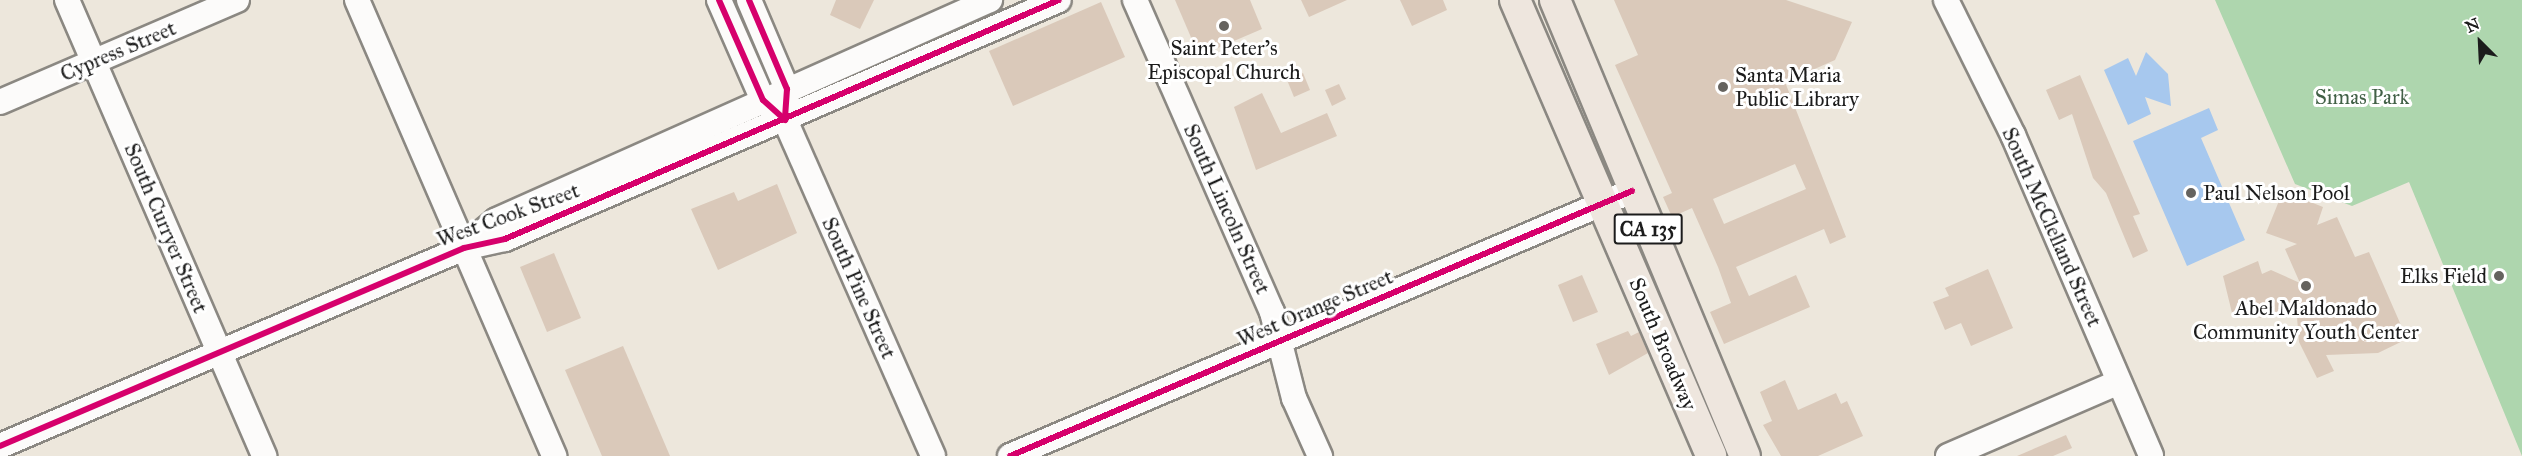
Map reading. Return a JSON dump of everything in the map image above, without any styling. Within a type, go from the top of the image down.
[{"type":"main road","name":"South Broadway","points":[[1515,0],[1711,456]]},
{"type":"main road","name":"South Broadway","points":[[1555,0],[1632,192],[1745,456]]},
{"type":"street","name":"South Curryer Street","points":[[67,0],[264,456]]},
{"type":"street","name":"Cypress Street","points":[[0,102],[237,0]]},
{"type":"street","points":[[357,0],[554,456]]},
{"type":"street","name":"South Pine Street","points":[[719,0],[763,100],[785,120],[933,456]]},
{"type":"street","name":"South Pine Street","points":[[749,0],[787,89],[785,120]]},
{"type":"street","name":"West Cook Street","points":[[464,248],[497,220],[990,0]]},
{"type":"street","name":"West Cook Street","points":[[0,446],[464,248],[505,239],[1059,0]]},
{"type":"street","name":"South Lincoln Street","points":[[1135,0],[1281,339],[1294,398],[1320,456]]},
{"type":"street","name":"South McClelland Street","points":[[1946,0],[2013,135],[2151,456]]},
{"type":"street","name":"West Orange Street","points":[[1010,456],[1281,339],[1632,192]]},
{"type":"street","points":[[1948,456],[2119,382]]},
{"type":"green space","name":"Simas Park","points":[[2215,0],[2522,0],[2522,456],[2409,182],[2352,206],[2295,184]]},
{"type":"water","points":[[2146,52],[2168,74],[2171,106],[2145,97],[2151,114],[2128,125],[2104,70],[2128,58],[2136,76]]},
{"type":"water","points":[[2209,108],[2218,130],[2201,138],[2245,240],[2187,266],[2133,141]]},
{"type":"building","points":[[836,0],[874,0],[860,29],[830,15]]},
{"type":"building","name":"Saint Peter's Episcopal Church","points":[[1175,0],[1250,0],[1262,29],[1199,56]]},
{"type":"building","points":[[1301,0],[1347,0],[1309,17]]},
{"type":"building","points":[[1400,0],[1443,0],[1447,10],[1412,26]]},
{"type":"building","points":[[1614,0],[1786,0],[1852,22],[1835,60],[1785,82],[1846,237],[1830,244],[1824,229],[1736,267],[1749,296],[1796,275],[1810,307],[1724,344],[1710,312],[1731,303],[1718,267],[1692,208],[1672,217],[1663,197],[1672,193],[1615,65],[1638,55]],"holes":[[[1795,164],[1806,189],[1724,224],[1713,199]]]},
{"type":"building","points":[[1101,2],[1125,57],[1013,106],[989,51]]},
{"type":"building","points":[[1303,73],[1310,90],[1294,97],[1287,80]]},
{"type":"building","points":[[2080,75],[2140,214],[2133,216],[2148,251],[2133,258],[2106,193],[2093,178],[2072,114],[2059,120],[2046,90]]},
{"type":"building","points":[[1339,84],[1346,99],[1332,106],[1325,90]]},
{"type":"building","points":[[1262,93],[1281,133],[1327,113],[1337,136],[1256,170],[1234,107]]},
{"type":"building","points":[[777,184],[797,233],[718,270],[691,209],[734,192],[738,201]]},
{"type":"building","name":"Abel Maldonado Community Youth Center","points":[[2283,191],[2323,207],[2317,225],[2337,217],[2355,257],[2369,252],[2407,339],[2378,353],[2326,355],[2334,371],[2317,378],[2299,342],[2297,317],[2279,311],[2261,318],[2244,312],[2233,317],[2223,276],[2258,261],[2262,274],[2271,270],[2300,283],[2285,249],[2297,244],[2266,233]]},
{"type":"building","points":[[554,253],[581,318],[547,332],[520,267]]},
{"type":"building","points":[[1988,269],[2013,328],[1971,346],[1961,323],[1945,330],[1933,302],[1949,296],[1945,288]]},
{"type":"building","points":[[1582,275],[1598,312],[1573,322],[1558,285]]},
{"type":"building","points":[[1628,331],[1631,336],[1639,332],[1648,353],[1609,375],[1596,344]]},
{"type":"building","points":[[623,346],[670,456],[602,456],[565,370]]},
{"type":"building","points":[[1785,380],[1798,410],[1836,393],[1841,404],[1847,401],[1863,436],[1818,456],[1781,456],[1763,425],[1772,421],[1760,392]]},
{"type":"building","points":[[2066,435],[2072,448],[2053,456],[2017,456]]},
{"type":"cycle path","points":[[719,0],[763,100],[785,120]]},
{"type":"cycle path","points":[[749,0],[787,89],[785,120]]},
{"type":"cycle path","points":[[0,446],[464,248],[505,239],[1059,0]]},
{"type":"cycle path","points":[[1010,456],[1632,191]]},
{"type":"place","name":"Saint Peter's Episcopal Church","points":[[1224,26]]},
{"type":"place","name":"Santa Maria Public Library","points":[[1723,87]]},
{"type":"place","name":"Paul Nelson Pool","points":[[2191,193]]},
{"type":"place","name":"Elks Field","points":[[2499,276]]},
{"type":"place","name":"Abel Maldonado Community Youth Center","points":[[2306,286]]}]
